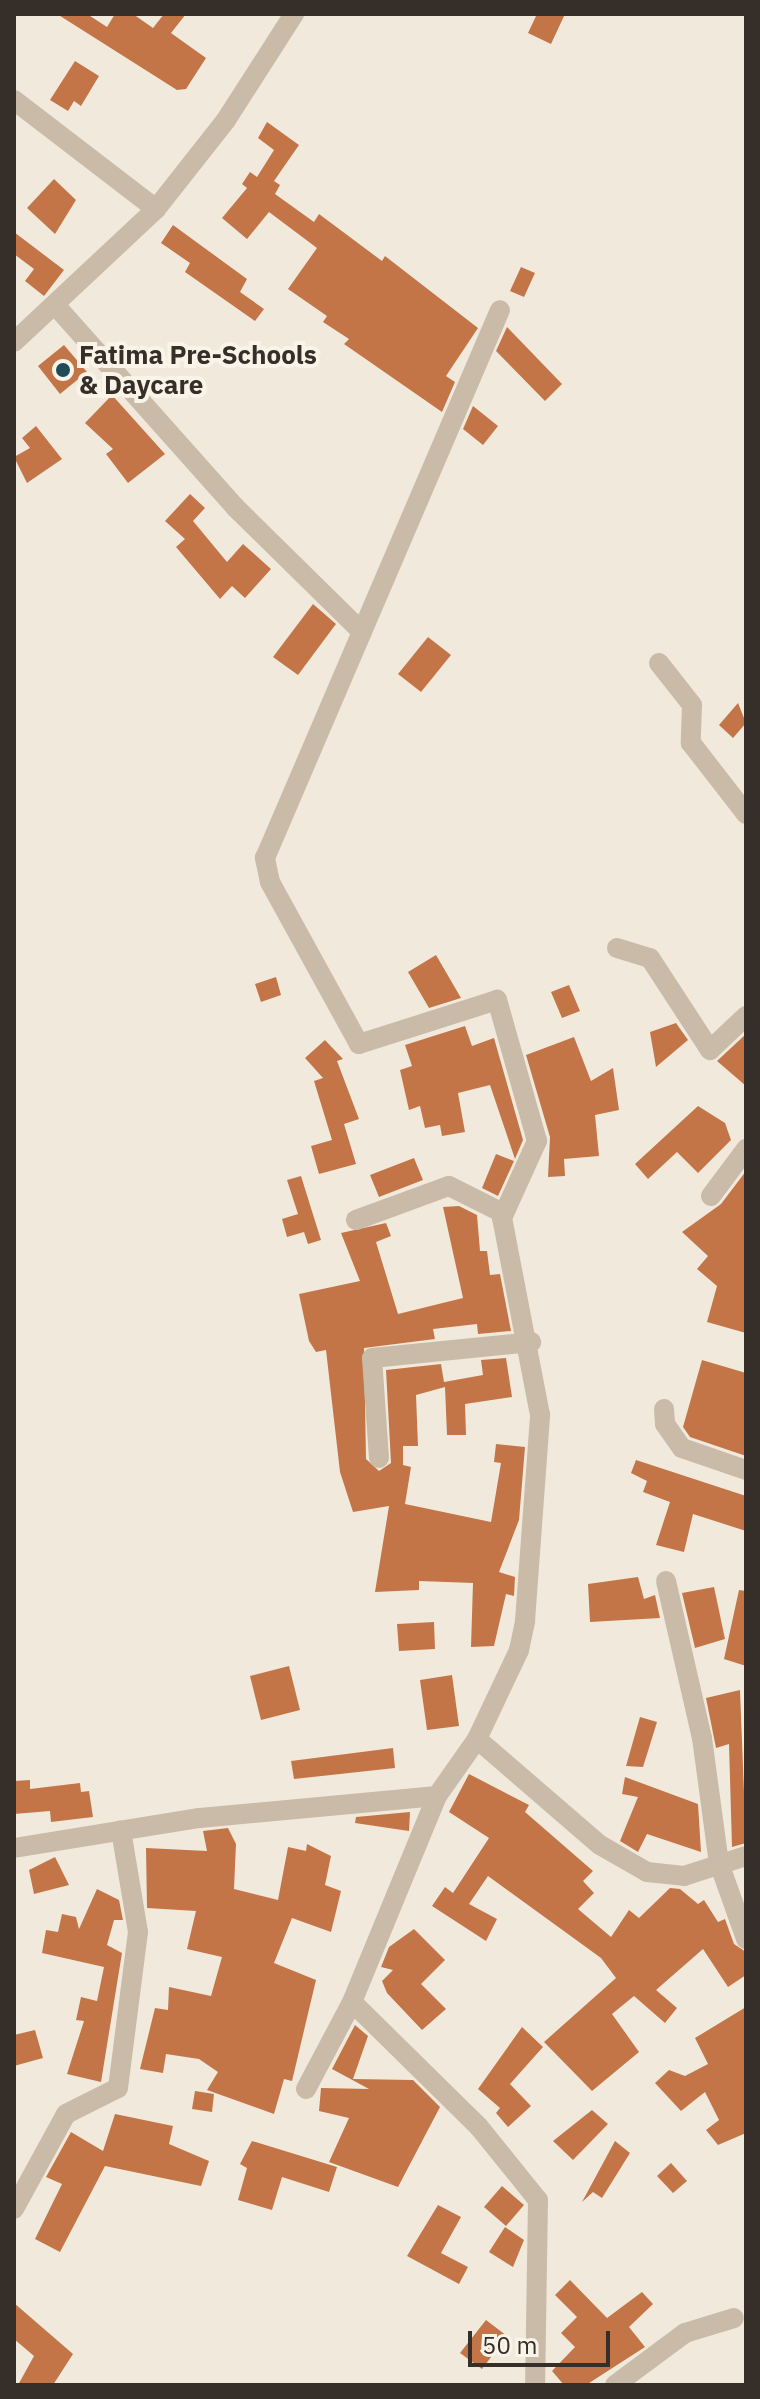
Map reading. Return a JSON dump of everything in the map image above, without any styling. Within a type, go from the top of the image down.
[{"type":"street","points":[[14,342],[56,306],[156,209],[226,120],[294,14]]},
{"type":"street","points":[[14,100],[156,209]]},
{"type":"street","points":[[56,306],[235,507],[362,632]]},
{"type":"street","points":[[306,2089],[352,2002],[437,1796],[477,1739],[519,1650],[525,1621],[540,1415],[531,1342],[503,1213],[537,1141],[502,1007],[491,998],[359,1044],[266,869],[362,632],[500,310]]},
{"type":"street","points":[[659,663],[692,705],[691,743],[746,814]]},
{"type":"street","points":[[617,948],[650,958],[710,1050],[746,1016]]},
{"type":"street","points":[[711,1196],[746,1149]]},
{"type":"street","points":[[356,1220],[449,1186],[503,1213]]},
{"type":"street","points":[[379,1458],[372,1358],[531,1342]]},
{"type":"street","points":[[664,1409],[665,1424],[682,1448],[746,1470]]},
{"type":"street","points":[[666,1581],[702,1738],[719,1863],[746,1939]]},
{"type":"street","points":[[477,1739],[600,1845],[647,1872],[684,1876],[746,1856]]},
{"type":"street","points":[[14,1848],[121,1830],[437,1796]]},
{"type":"street","points":[[14,2209],[66,2114],[118,2088],[138,1932],[121,1830]]},
{"type":"street","points":[[352,2002],[479,2127],[538,2200],[535,2385]]},
{"type":"street","points":[[615,2385],[685,2333],[734,2318]]},
{"type":"building","points":[[57,14],[87,14],[107,27],[115,14],[133,14],[153,28],[164,14],[186,14],[171,33],[206,58],[186,89],[177,90]]},
{"type":"building","points":[[537,14],[565,14],[551,44],[528,33]]},
{"type":"building","points":[[75,61],[99,76],[81,106],[74,101],[68,111],[50,100]]},
{"type":"building","points":[[267,122],[299,145],[274,181],[280,185],[275,194],[314,222],[319,214],[382,261],[385,256],[478,328],[446,376],[455,382],[442,412],[344,344],[349,339],[323,322],[327,316],[288,289],[317,248],[269,212],[247,239],[222,218],[247,188],[242,184],[250,172],[257,177],[274,150],[258,138]]},
{"type":"building","points":[[54,179],[76,200],[55,234],[27,208]]},
{"type":"building","points":[[173,225],[247,279],[240,292],[264,309],[255,321],[185,272],[190,263],[161,243]]},
{"type":"building","points":[[14,232],[64,270],[44,296],[25,281],[34,269],[14,254]]},
{"type":"building","points":[[521,267],[535,273],[524,297],[510,291]]},
{"type":"building","points":[[507,327],[562,384],[545,401],[496,351]]},
{"type":"building","points":[[64,345],[87,372],[60,394],[38,366]]},
{"type":"building","points":[[112,395],[165,454],[128,483],[106,454],[113,449],[85,423]]},
{"type":"building","points":[[473,406],[498,426],[483,445],[463,429]]},
{"type":"building","points":[[36,426],[62,459],[27,483],[14,457],[30,448],[22,438]]},
{"type":"building","points":[[190,494],[205,508],[193,521],[227,562],[243,544],[271,569],[245,598],[232,586],[220,599],[176,547],[185,539],[165,521]]},
{"type":"building","points":[[313,604],[336,624],[298,675],[273,657]]},
{"type":"building","points":[[428,637],[451,655],[421,692],[398,674]]},
{"type":"building","points":[[738,703],[746,723],[733,738],[719,725]]},
{"type":"building","points":[[436,955],[461,998],[429,1008],[408,972]]},
{"type":"building","points":[[276,977],[281,995],[261,1002],[255,984]]},
{"type":"building","points":[[569,985],[580,1011],[562,1018],[551,992]]},
{"type":"building","points":[[676,1023],[688,1040],[656,1067],[650,1032]]},
{"type":"building","points":[[465,1026],[472,1046],[494,1038],[523,1140],[515,1159],[490,1085],[458,1093],[465,1132],[442,1136],[440,1125],[425,1128],[420,1106],[409,1110],[400,1070],[412,1066],[405,1045]]},
{"type":"building","points":[[746,1034],[746,1086],[717,1061]]},
{"type":"building","points":[[574,1037],[591,1081],[613,1068],[619,1110],[595,1115],[599,1156],[564,1159],[565,1176],[548,1177],[550,1137],[526,1055]]},
{"type":"building","points":[[325,1040],[343,1059],[337,1061],[359,1119],[344,1124],[356,1164],[319,1174],[311,1146],[332,1140],[314,1081],[323,1078],[305,1058]]},
{"type":"building","points":[[698,1106],[725,1123],[731,1140],[698,1173],[677,1152],[648,1179],[635,1164]]},
{"type":"building","points":[[496,1154],[514,1161],[498,1196],[482,1188]]},
{"type":"building","points":[[414,1158],[423,1180],[379,1197],[370,1175]]},
{"type":"building","points":[[746,1171],[746,1333],[707,1322],[717,1286],[697,1269],[708,1256],[682,1232],[721,1204]]},
{"type":"building","points":[[301,1176],[321,1240],[308,1244],[304,1232],[287,1237],[282,1219],[298,1214],[287,1180]]},
{"type":"building","points":[[459,1206],[477,1215],[480,1251],[487,1251],[490,1275],[500,1274],[511,1331],[478,1334],[477,1324],[433,1329],[435,1339],[364,1348],[366,1459],[379,1471],[391,1463],[386,1370],[441,1364],[444,1382],[483,1375],[481,1360],[506,1358],[512,1397],[465,1404],[466,1435],[447,1435],[445,1387],[416,1395],[418,1446],[403,1446],[403,1465],[411,1467],[405,1504],[491,1522],[501,1463],[494,1462],[496,1444],[525,1447],[519,1520],[499,1572],[515,1577],[514,1596],[506,1594],[494,1646],[471,1647],[473,1583],[419,1581],[419,1590],[375,1592],[389,1506],[353,1512],[340,1472],[326,1350],[316,1352],[309,1341],[299,1294],[360,1281],[341,1233],[386,1223],[391,1236],[376,1242],[398,1314],[463,1298],[443,1207]]},
{"type":"building","points":[[702,1360],[746,1373],[746,1456],[690,1437],[683,1427]]},
{"type":"building","points":[[636,1460],[746,1496],[746,1531],[693,1514],[684,1552],[656,1545],[670,1502],[643,1492],[647,1481],[631,1473]]},
{"type":"building","points":[[638,1577],[644,1599],[655,1595],[660,1618],[590,1622],[588,1584]]},
{"type":"building","points":[[714,1587],[725,1639],[695,1648],[682,1593]]},
{"type":"building","points":[[739,1590],[746,1591],[746,1666],[724,1659]]},
{"type":"building","points":[[434,1622],[435,1649],[399,1651],[397,1624]]},
{"type":"building","points":[[289,1666],[300,1710],[261,1720],[250,1676]]},
{"type":"building","points":[[452,1675],[459,1726],[427,1730],[420,1680]]},
{"type":"building","points":[[740,1690],[746,1843],[732,1847],[729,1744],[716,1748],[706,1698]]},
{"type":"building","points":[[640,1717],[657,1722],[643,1767],[626,1766]]},
{"type":"building","points":[[393,1748],[395,1768],[294,1779],[291,1761]]},
{"type":"building","points":[[469,1774],[529,1805],[525,1812],[593,1871],[583,1881],[594,1893],[578,1909],[611,1937],[629,1910],[639,1918],[670,1888],[680,1889],[698,1904],[704,1900],[718,1922],[725,1919],[734,1944],[746,1952],[746,1975],[728,1987],[703,1949],[656,1990],[677,2008],[665,2023],[634,1996],[612,2014],[639,2052],[592,2091],[544,2042],[616,1978],[601,1958],[488,1876],[469,1904],[497,1919],[486,1941],[432,1906],[445,1887],[453,1893],[489,1838],[449,1812]]},
{"type":"building","points":[[625,1777],[698,1804],[701,1852],[647,1834],[638,1852],[620,1841],[638,1797],[622,1794]]},
{"type":"building","points":[[30,1780],[30,1789],[80,1783],[81,1792],[89,1791],[93,1817],[51,1822],[50,1811],[14,1814],[14,1781]]},
{"type":"building","points":[[410,1812],[409,1831],[355,1823],[356,1817]]},
{"type":"building","points":[[228,1828],[236,1844],[234,1889],[278,1900],[288,1847],[306,1851],[307,1844],[331,1856],[325,1885],[341,1891],[331,1932],[292,1918],[274,1963],[316,1980],[292,2081],[284,2079],[274,2114],[207,2090],[218,2072],[199,2059],[166,2054],[163,2073],[140,2069],[155,2008],[168,2010],[169,1987],[211,1996],[222,1957],[187,1949],[196,1911],[147,1908],[146,1848],[207,1851],[203,1831]]},
{"type":"building","points":[[55,1857],[69,1885],[34,1894],[29,1870]]},
{"type":"building","points":[[97,1889],[119,1900],[123,1920],[114,1920],[107,1945],[122,1953],[101,2082],[67,2074],[84,2021],[76,2020],[81,1997],[97,2001],[104,1967],[42,1953],[46,1930],[58,1932],[62,1914],[76,1917],[79,1929]]},
{"type":"building","points":[[414,1929],[445,1960],[421,1984],[446,2009],[422,2030],[387,1993],[382,1981],[393,1970],[381,1967],[389,1947]]},
{"type":"building","points":[[746,2007],[746,2133],[718,2145],[706,2130],[719,2120],[705,2092],[681,2111],[655,2083],[669,2070],[685,2076],[708,2064],[695,2038]]},
{"type":"building","points":[[355,2025],[368,2036],[353,2079],[413,2080],[440,2107],[398,2187],[329,2162],[349,2118],[319,2111],[321,2088],[369,2089],[332,2069]]},
{"type":"building","points":[[522,2027],[543,2047],[510,2084],[531,2106],[508,2127],[496,2113],[500,2108],[478,2089]]},
{"type":"building","points":[[35,2030],[43,2058],[14,2066],[14,2035]]},
{"type":"building","points":[[195,2091],[214,2094],[212,2112],[192,2109]]},
{"type":"building","points":[[592,2110],[608,2124],[573,2160],[553,2141]]},
{"type":"building","points":[[115,2114],[173,2126],[169,2144],[209,2161],[201,2186],[105,2166],[60,2252],[35,2239],[62,2184],[46,2177],[71,2132],[103,2151]]},
{"type":"building","points":[[252,2141],[337,2167],[329,2192],[282,2177],[272,2210],[238,2200],[247,2168],[240,2164]]},
{"type":"building","points":[[615,2141],[630,2153],[602,2198],[593,2192],[582,2202]]},
{"type":"building","points":[[671,2163],[687,2181],[673,2193],[657,2176]]},
{"type":"building","points":[[502,2186],[524,2205],[506,2226],[484,2207]]},
{"type":"building","points":[[438,2205],[461,2217],[441,2253],[468,2267],[459,2284],[407,2256]]},
{"type":"building","points":[[505,2227],[524,2240],[513,2267],[489,2252]]},
{"type":"building","points":[[570,2280],[607,2318],[642,2292],[653,2304],[629,2327],[645,2347],[586,2385],[564,2385],[552,2371],[575,2347],[561,2333],[577,2317],[555,2295]]},
{"type":"building","points":[[14,2303],[73,2354],[53,2385],[18,2385],[34,2356],[14,2339]]},
{"type":"building","points":[[486,2320],[507,2336],[482,2369],[460,2353]]},
{"type":"place","name":"Fatima Pre-Schools & Daycare","points":[[63,370]]}]
